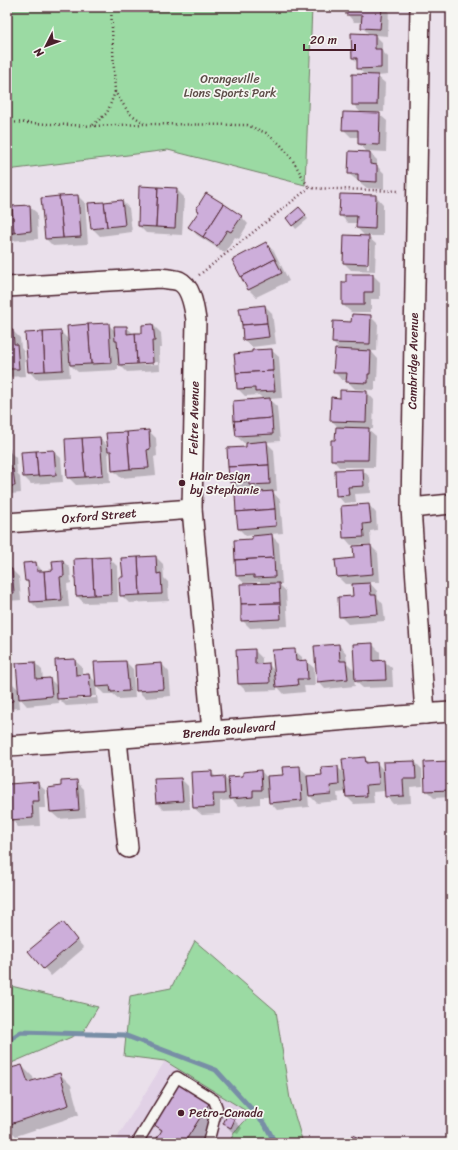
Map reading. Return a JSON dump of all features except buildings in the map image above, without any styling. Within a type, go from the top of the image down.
[{"type":"street","name":"Cambridge Avenue","points":[[420,7],[411,508],[425,714]]},
{"type":"street","points":[[7,287],[160,278],[180,282],[186,286]]},
{"type":"street","name":"Feltre Avenue","points":[[186,286],[192,301],[196,320],[192,509],[212,731]]},
{"type":"street","points":[[411,508],[451,504]]},
{"type":"street","name":"Oxford Street","points":[[7,523],[192,509]]},
{"type":"street","name":"Brenda Boulevard","points":[[7,746],[117,740],[451,712]]},
{"type":"street","points":[[117,740],[128,848]]},
{"type":"lane","points":[[137,1143],[176,1077],[214,1100],[217,1108],[208,1143]]},
{"type":"path","points":[[92,126],[107,113],[115,92],[110,7]]},
{"type":"path","points":[[115,92],[129,113],[144,124]]},
{"type":"path","points":[[7,122],[92,126],[144,124],[247,125],[266,133],[280,144],[292,159],[309,188]]},
{"type":"path","points":[[186,286],[309,188],[416,192]]},
{"type":"shaded area","points":[[165,1061],[252,1114],[234,1133],[229,1143],[114,1143]]},
{"type":"green space","name":"Orangeville Lions Sports Park","points":[[7,7],[312,7],[305,185],[168,150],[7,170]]},
{"type":"green space","points":[[195,941],[276,1011],[290,1099],[303,1143],[229,1143],[234,1133],[251,1114],[165,1061],[124,1056],[130,996],[171,988]]},
{"type":"green space","points":[[7,985],[98,1007],[83,1032],[7,1065]]},
{"type":"waterway","points":[[7,1041],[21,1032],[124,1035],[216,1070],[265,1124],[275,1143]]},
{"type":"place","name":"Hair Design by Stephanie","points":[[182,483]]},
{"type":"place","name":"Petro-Canada","points":[[181,1113]]}]
